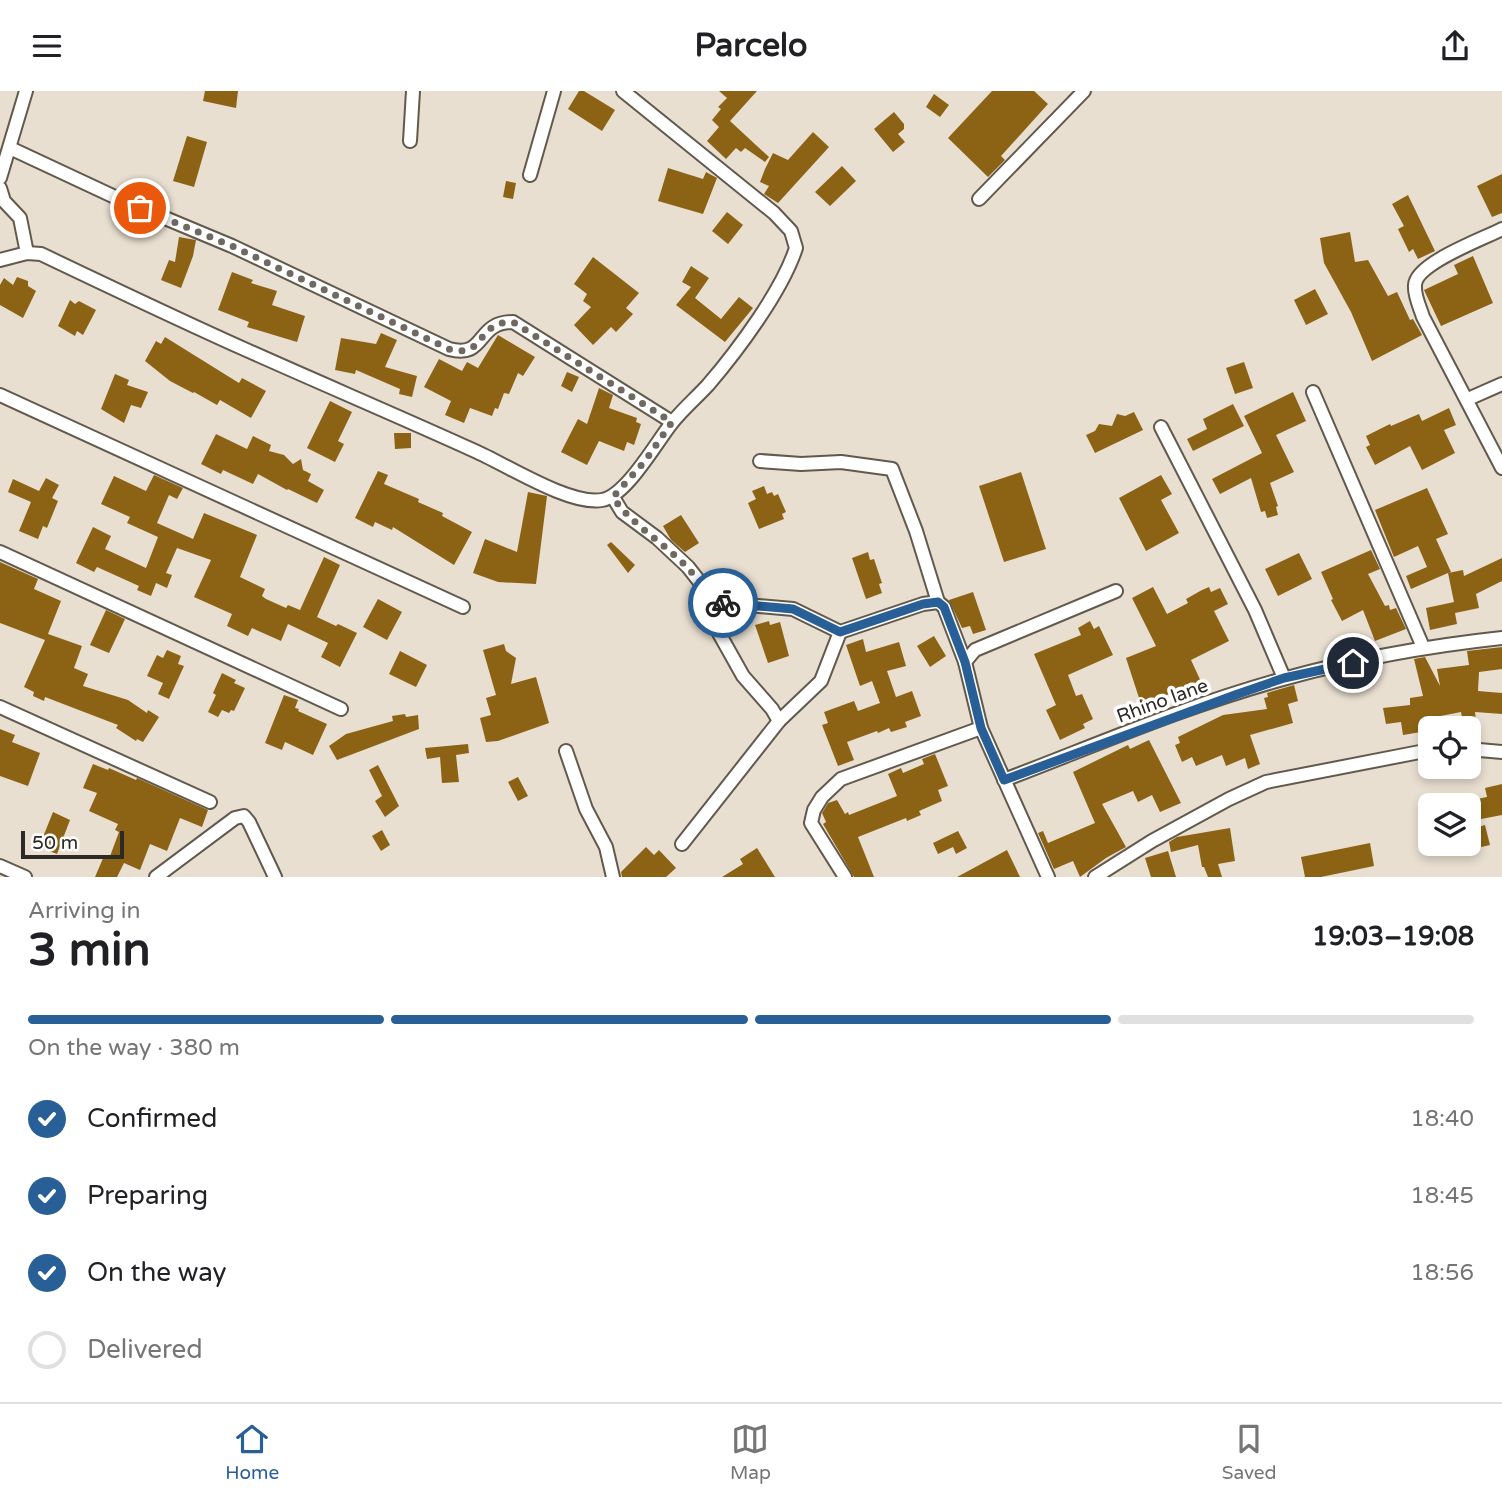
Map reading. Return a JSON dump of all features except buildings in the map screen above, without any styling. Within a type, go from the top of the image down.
[{"type":"street","points":[[1,169],[10,148],[26,91]]},
{"type":"street","points":[[410,141],[413,91]]},
{"type":"street","points":[[530,175],[554,91]]},
{"type":"street","points":[[0,260],[27,253],[41,254],[233,344],[580,500],[600,501],[613,497],[645,461],[672,422],[709,384],[779,287],[796,248],[791,231],[774,213],[623,91]]},
{"type":"street","points":[[979,199],[1084,91]]},
{"type":"street","points":[[10,148],[117,198],[232,246],[449,349],[461,352],[467,350],[477,344],[490,327],[501,322],[513,322],[672,422]]},
{"type":"street","points":[[0,188],[4,201],[20,218],[27,253]]},
{"type":"street","points":[[1502,229],[1432,263],[1420,271],[1415,283],[1416,299],[1423,317],[1502,468]]},
{"type":"street","points":[[1468,399],[1502,384]]},
{"type":"street","points":[[1314,392],[1423,647]]},
{"type":"street","points":[[0,395],[463,607]]},
{"type":"street","points":[[1161,427],[1255,610],[1284,678]]},
{"type":"street","points":[[760,461],[801,464],[841,462],[892,469],[916,531],[938,602],[944,607],[965,662],[981,728],[1048,877]]},
{"type":"street","points":[[613,497],[622,512],[657,538],[688,567],[710,595],[724,603],[793,609],[840,632],[923,604],[938,602]]},
{"type":"street","points":[[0,552],[341,709]]},
{"type":"street","points":[[965,662],[975,650],[1116,591]]},
{"type":"street","points":[[710,595],[715,626],[743,677],[772,709],[779,721]]},
{"type":"street","points":[[681,844],[779,721],[821,681],[840,632]]},
{"type":"street","name":"Rhino lane","points":[[1004,780],[1284,678],[1423,647],[1502,638]]},
{"type":"street","points":[[0,707],[210,802]]},
{"type":"street","points":[[845,877],[811,823],[814,810],[822,797],[841,779],[981,728]]},
{"type":"street","points":[[1481,750],[1502,751]]},
{"type":"street","points":[[566,751],[586,809],[606,847],[613,877]]},
{"type":"street","points":[[1095,877],[1152,841],[1266,782],[1418,752]]},
{"type":"street","points":[[156,877],[235,818],[244,816],[275,877]]},
{"type":"street","points":[[0,866],[25,877]]},
{"type":"way so far","points":[[140,208],[232,246],[449,349],[461,352],[467,350],[477,344],[490,327],[501,322],[513,322],[672,422],[645,461],[613,497],[622,512],[657,538],[688,567],[710,595],[723,603]]},
{"type":"route","points":[[723,603],[793,609],[840,632],[923,604],[938,602],[944,607],[965,662],[981,728],[1004,780],[1284,678],[1353,663]]}]
